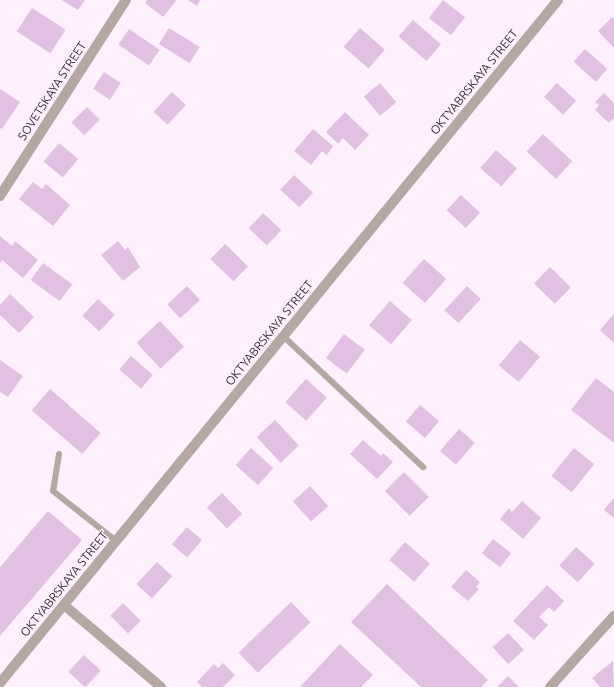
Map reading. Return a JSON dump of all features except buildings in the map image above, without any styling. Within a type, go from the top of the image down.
[{"type":"street","name":"SOVETSKAYA STREET","points":[[0,196],[126,0]]},
{"type":"street","name":"OKTYABRSKAYA STREET","points":[[0,683],[558,0]]},
{"type":"street","points":[[64,605],[161,687]]},
{"type":"street","points":[[550,687],[614,616]]},
{"type":"lane","points":[[284,336],[423,467]]},
{"type":"lane","points":[[59,454],[53,491],[116,541]]}]
